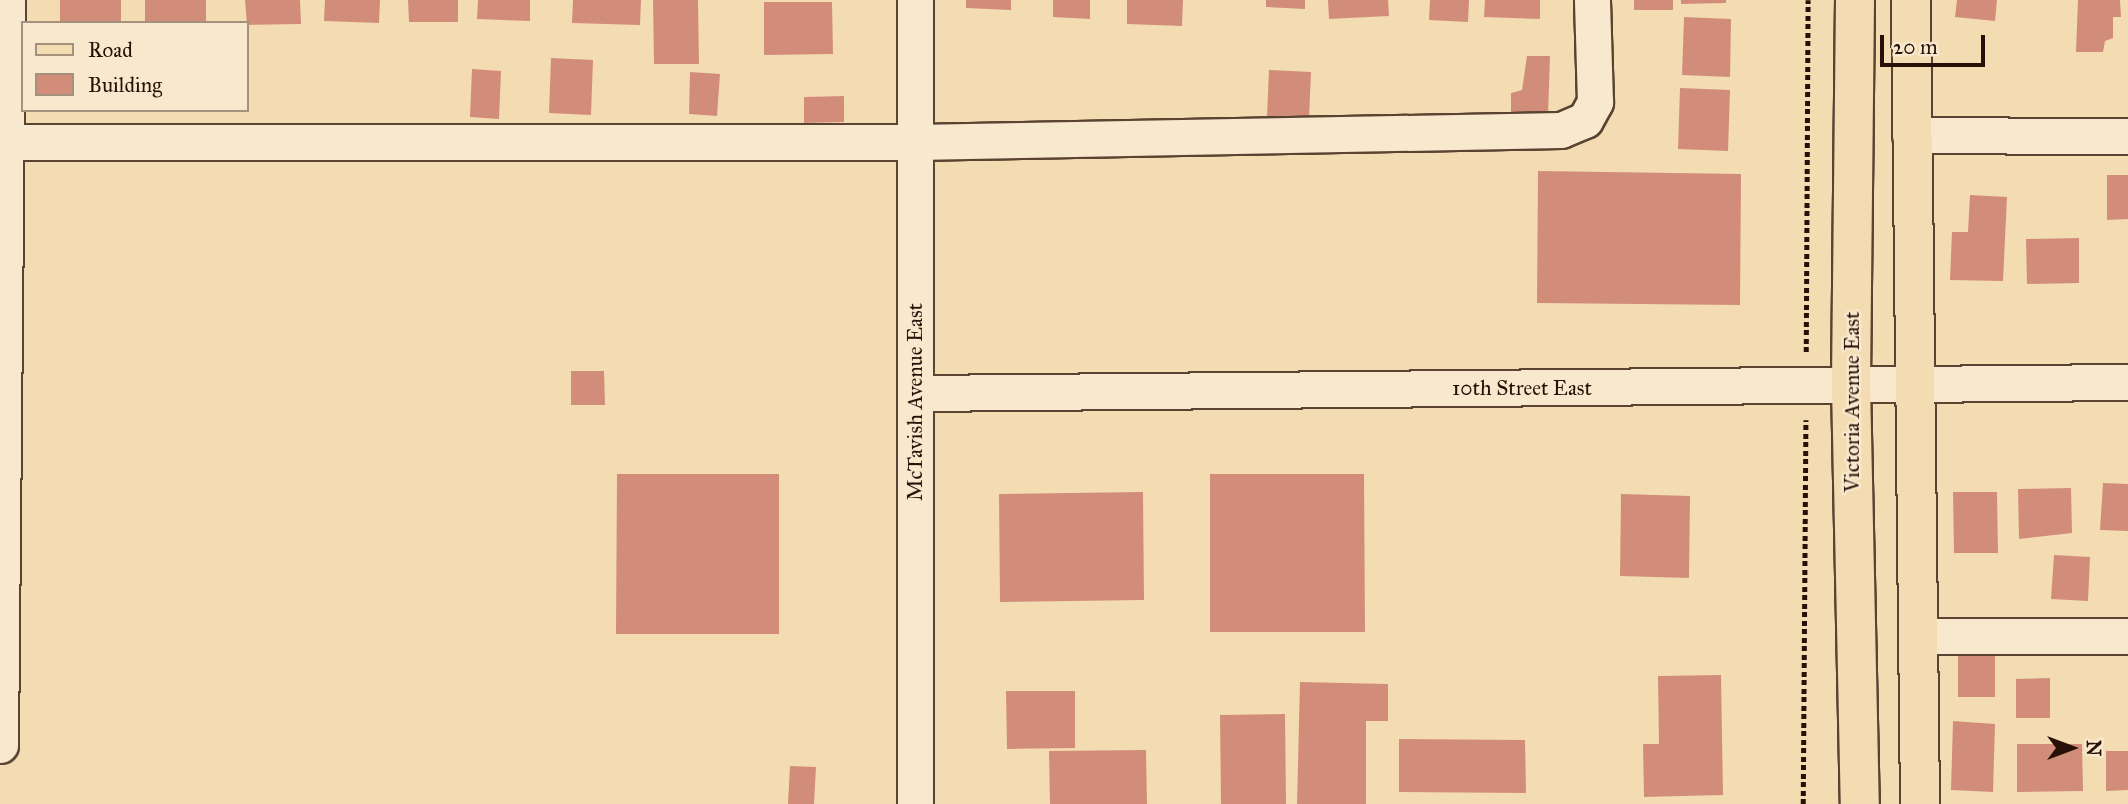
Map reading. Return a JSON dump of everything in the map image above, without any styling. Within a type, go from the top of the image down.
[{"type":"main road","name":"Victoria Avenue East","points":[[1855,0],[1851,385],[1860,804]]},
{"type":"main road","points":[[1910,0],[1920,804]]},
{"type":"street","points":[[0,745],[7,0]]},
{"type":"street","name":"McTavish Avenue East","points":[[915,0],[915,804]]},
{"type":"street","points":[[7,142],[915,142],[1561,130],[1585,120],[1595,102],[1592,0]]},
{"type":"street","points":[[1910,135],[2128,136]]},
{"type":"street","name":"10th Street East","points":[[915,393],[2128,382]]},
{"type":"street","points":[[1917,636],[2128,636]]},
{"type":"building","points":[[60,0],[121,0],[121,21],[60,21]]},
{"type":"building","points":[[145,0],[206,0],[206,21],[145,21]]},
{"type":"building","points":[[245,0],[300,0],[301,24],[248,25]]},
{"type":"building","points":[[325,0],[380,0],[379,23],[324,21]]},
{"type":"building","points":[[408,0],[458,0],[458,22],[409,22]]},
{"type":"building","points":[[478,0],[530,0],[530,21],[477,19]]},
{"type":"building","points":[[573,0],[641,0],[640,25],[572,23]]},
{"type":"building","points":[[653,0],[698,0],[699,64],[654,64]]},
{"type":"building","points":[[966,0],[1011,0],[1011,10],[966,8]]},
{"type":"building","points":[[1053,0],[1090,0],[1090,19],[1053,17]]},
{"type":"building","points":[[1127,0],[1183,0],[1182,26],[1127,24]]},
{"type":"building","points":[[1266,0],[1305,0],[1305,9],[1266,7]]},
{"type":"building","points":[[1328,0],[1388,0],[1389,16],[1329,19]]},
{"type":"building","points":[[1430,0],[1469,0],[1468,22],[1429,20]]},
{"type":"building","points":[[1485,0],[1540,0],[1540,19],[1484,17]]},
{"type":"building","points":[[1634,0],[1673,0],[1673,10],[1634,10]]},
{"type":"building","points":[[1681,0],[1726,0],[1726,3],[1681,4]]},
{"type":"building","points":[[1957,0],[1997,0],[1995,21],[1955,17]]},
{"type":"building","points":[[2078,0],[2120,0],[2121,17],[2113,17],[2113,38],[2105,41],[2103,52],[2076,52]]},
{"type":"building","points":[[764,2],[832,2],[833,54],[764,55]]},
{"type":"building","points":[[1684,17],[1731,19],[1730,77],[1682,75]]},
{"type":"building","points":[[1527,56],[1550,56],[1548,116],[1511,114],[1511,93],[1522,90]]},
{"type":"building","points":[[551,58],[593,60],[591,115],[549,113]]},
{"type":"building","points":[[472,69],[501,71],[499,119],[470,117]]},
{"type":"building","points":[[1269,70],[1311,72],[1309,119],[1267,117]]},
{"type":"building","points":[[690,72],[720,74],[717,116],[689,114]]},
{"type":"building","points":[[1680,88],[1730,90],[1728,151],[1678,149]]},
{"type":"building","points":[[844,96],[844,122],[804,123],[804,97]]},
{"type":"building","points":[[1538,171],[1741,174],[1740,305],[1537,303]]},
{"type":"building","points":[[2107,175],[2128,175],[2128,219],[2107,220]]},
{"type":"building","points":[[1970,195],[2007,197],[2003,281],[1950,280],[1952,232],[1968,232]]},
{"type":"building","points":[[2079,238],[2079,283],[2027,284],[2026,239]]},
{"type":"building","points":[[571,371],[604,371],[605,405],[571,405]]},
{"type":"building","points":[[617,474],[779,474],[779,634],[616,634]]},
{"type":"building","points":[[1210,474],[1364,474],[1365,632],[1210,632]]},
{"type":"building","points":[[2103,483],[2128,484],[2128,531],[2100,530]]},
{"type":"building","points":[[2071,488],[2072,533],[2019,539],[2018,489]]},
{"type":"building","points":[[1143,492],[1144,600],[1000,602],[999,494]]},
{"type":"building","points":[[1953,492],[1997,492],[1998,553],[1954,553]]},
{"type":"building","points":[[1621,494],[1690,496],[1689,578],[1620,576]]},
{"type":"building","points":[[2054,555],[2090,557],[2088,601],[2051,599]]},
{"type":"building","points":[[1995,652],[1995,697],[1958,697],[1958,653]]},
{"type":"building","points":[[1721,675],[1723,795],[1644,797],[1643,744],[1659,744],[1658,676]]},
{"type":"building","points":[[2050,678],[2050,718],[2016,718],[2016,679]]},
{"type":"building","points":[[1300,682],[1388,684],[1388,721],[1366,721],[1366,804],[1297,804]]},
{"type":"building","points":[[1006,691],[1075,691],[1075,748],[1007,749]]},
{"type":"building","points":[[1285,714],[1286,804],[1221,804],[1220,715]]},
{"type":"building","points":[[1953,721],[1995,724],[1993,792],[1951,790]]},
{"type":"building","points":[[1399,739],[1525,740],[1526,793],[1399,792]]},
{"type":"building","points":[[2017,744],[2082,744],[2083,791],[2017,792]]},
{"type":"building","points":[[1146,750],[1147,804],[1050,804],[1049,751]]},
{"type":"building","points":[[2106,751],[2128,751],[2128,790],[2106,791]]},
{"type":"building","points":[[790,766],[816,767],[814,804],[788,804]]}]
